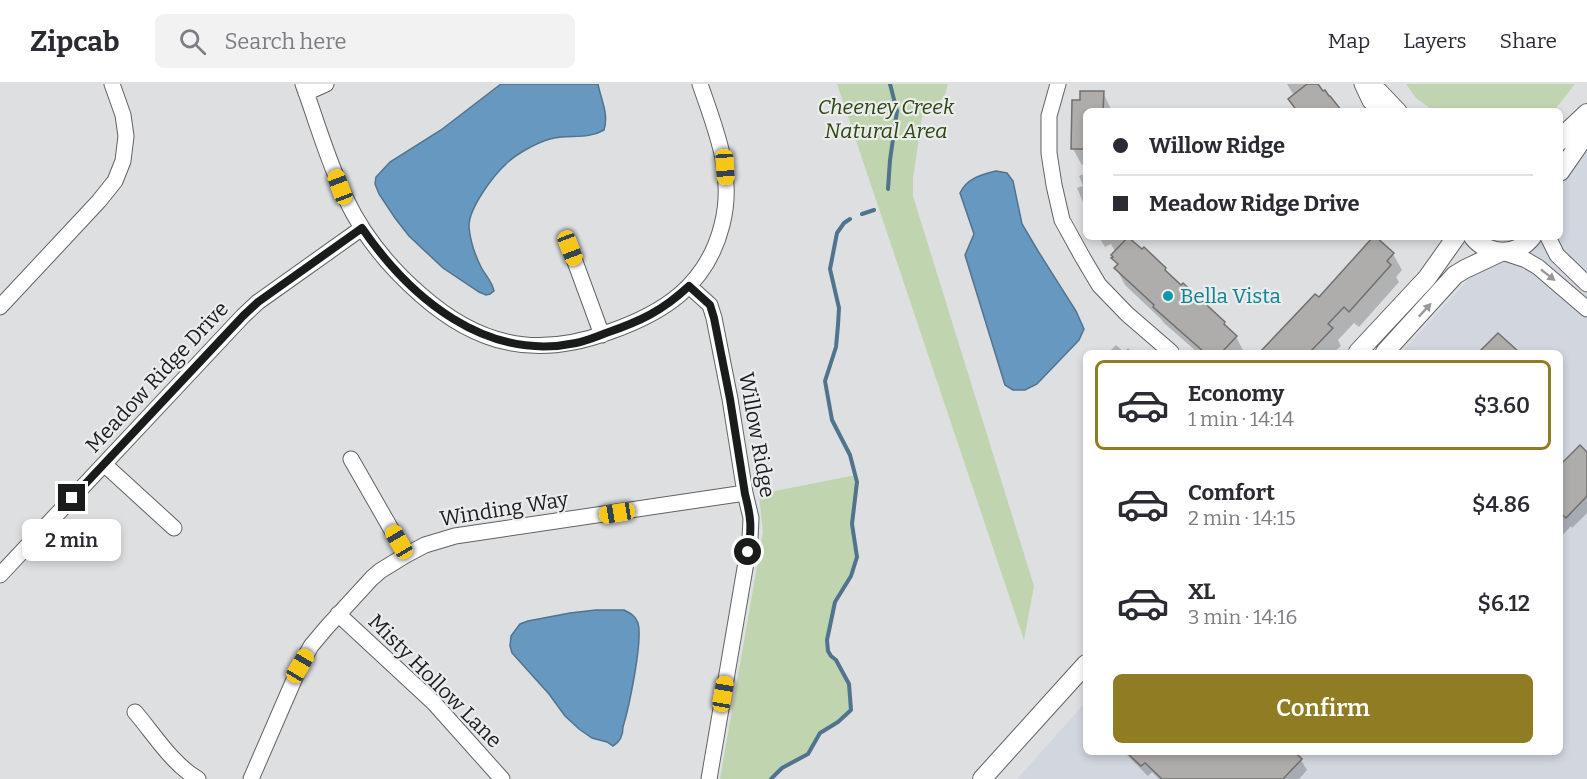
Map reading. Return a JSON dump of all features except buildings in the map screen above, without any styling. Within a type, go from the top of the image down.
[{"type":"main road","points":[[1563,137],[1587,114]]},
{"type":"main road","points":[[1563,168],[1587,133]]},
{"type":"main road","points":[[1360,350],[1426,278],[1454,240]]},
{"type":"main road","points":[[1476,240],[1488,250],[1502,252]]},
{"type":"main road","points":[[1387,350],[1455,275],[1502,252],[1524,246],[1529,240]]},
{"type":"main road","points":[[982,779],[1083,667]]},
{"type":"street","points":[[0,307],[115,182],[125,152],[125,129],[123,115],[112,84]]},
{"type":"street","points":[[326,84],[305,88],[340,187],[362,228],[380,252],[420,294],[448,316],[474,331],[507,342],[529,345],[574,343],[635,323],[675,299],[689,286],[705,265],[722,225],[726,194],[725,167],[720,144],[700,84]]},
{"type":"street","points":[[1058,84],[1049,116],[1048,153],[1062,220],[1099,285],[1169,350]]},
{"type":"street","points":[[1362,84],[1370,101],[1376,108]]},
{"type":"street","points":[[1371,84],[1396,108]]},
{"type":"street","name":"Meadow Ridge Drive","points":[[0,575],[243,316],[258,302],[362,228]]},
{"type":"street","points":[[1549,240],[1555,253],[1587,284]]},
{"type":"street","points":[[570,248],[602,335]]},
{"type":"street","points":[[1502,252],[1539,267],[1587,309]]},
{"type":"street","name":"Willow Ridge","points":[[689,286],[710,305],[714,318],[751,518],[750,539],[709,779]]},
{"type":"street","points":[[351,459],[406,555]]},
{"type":"street","points":[[104,464],[174,528]]},
{"type":"street","name":"Winding Way","points":[[251,779],[300,666],[311,646],[372,579],[406,555],[425,545],[455,536],[745,494]]},
{"type":"street","name":"Misty Hollow Lane","points":[[338,614],[434,703],[502,779]]},
{"type":"street","points":[[135,712],[170,754],[198,779]]},
{"type":"shaded area","points":[[1587,148],[1587,779],[1017,779],[1083,705],[1083,755],[1563,755],[1563,350],[1404,350],[1504,240],[1563,240],[1563,175]]},
{"type":"green space","name":"Cheeney Creek Natural Area","points":[[837,84],[948,84],[944,98],[923,111],[913,178],[913,196],[1034,586],[1024,640]]},
{"type":"green space","points":[[1406,84],[1575,84],[1556,108],[1430,108],[1416,98]]},
{"type":"green space","points":[[856,475],[852,524],[857,557],[851,576],[835,602],[827,640],[828,651],[836,660],[849,684],[851,710],[838,722],[820,733],[808,754],[782,768],[771,779],[720,779],[763,532],[759,494]]},
{"type":"water","points":[[501,84],[598,84],[605,113],[605,124],[604,130],[598,133],[550,139],[533,146],[510,160],[488,184],[473,211],[469,227],[477,257],[494,291],[486,295],[443,268],[409,236],[379,194],[375,184],[376,177],[390,162],[441,130]]},
{"type":"water","points":[[996,171],[1007,173],[1013,181],[1022,224],[1076,311],[1084,329],[1079,340],[1037,384],[1025,390],[1013,390],[1005,385],[965,255],[974,234],[960,193],[966,184]]},
{"type":"water","points":[[596,610],[624,610],[631,614],[638,623],[639,644],[632,690],[622,735],[613,746],[592,738],[565,716],[549,694],[512,653],[510,646],[511,636],[520,624]]},
{"type":"waterway","points":[[888,189],[897,111],[890,84]]},
{"type":"waterway","points":[[862,214],[874,210]]},
{"type":"waterway","points":[[771,779],[782,768],[808,754],[820,733],[838,722],[851,710],[849,684],[836,660],[828,651],[827,640],[835,602],[851,576],[857,557],[852,524],[857,482],[850,455],[832,420],[825,381],[836,347],[839,308],[830,269],[837,233],[850,219]]},
{"type":"place","name":"Bella Vista","points":[[1168,296]]},
{"type":"route","points":[[72,498],[258,302],[362,228],[399,274],[432,304],[474,331],[507,342],[529,345],[574,343],[648,317],[662,309],[689,286],[699,294],[710,305],[718,335],[751,518],[748,552]]}]
